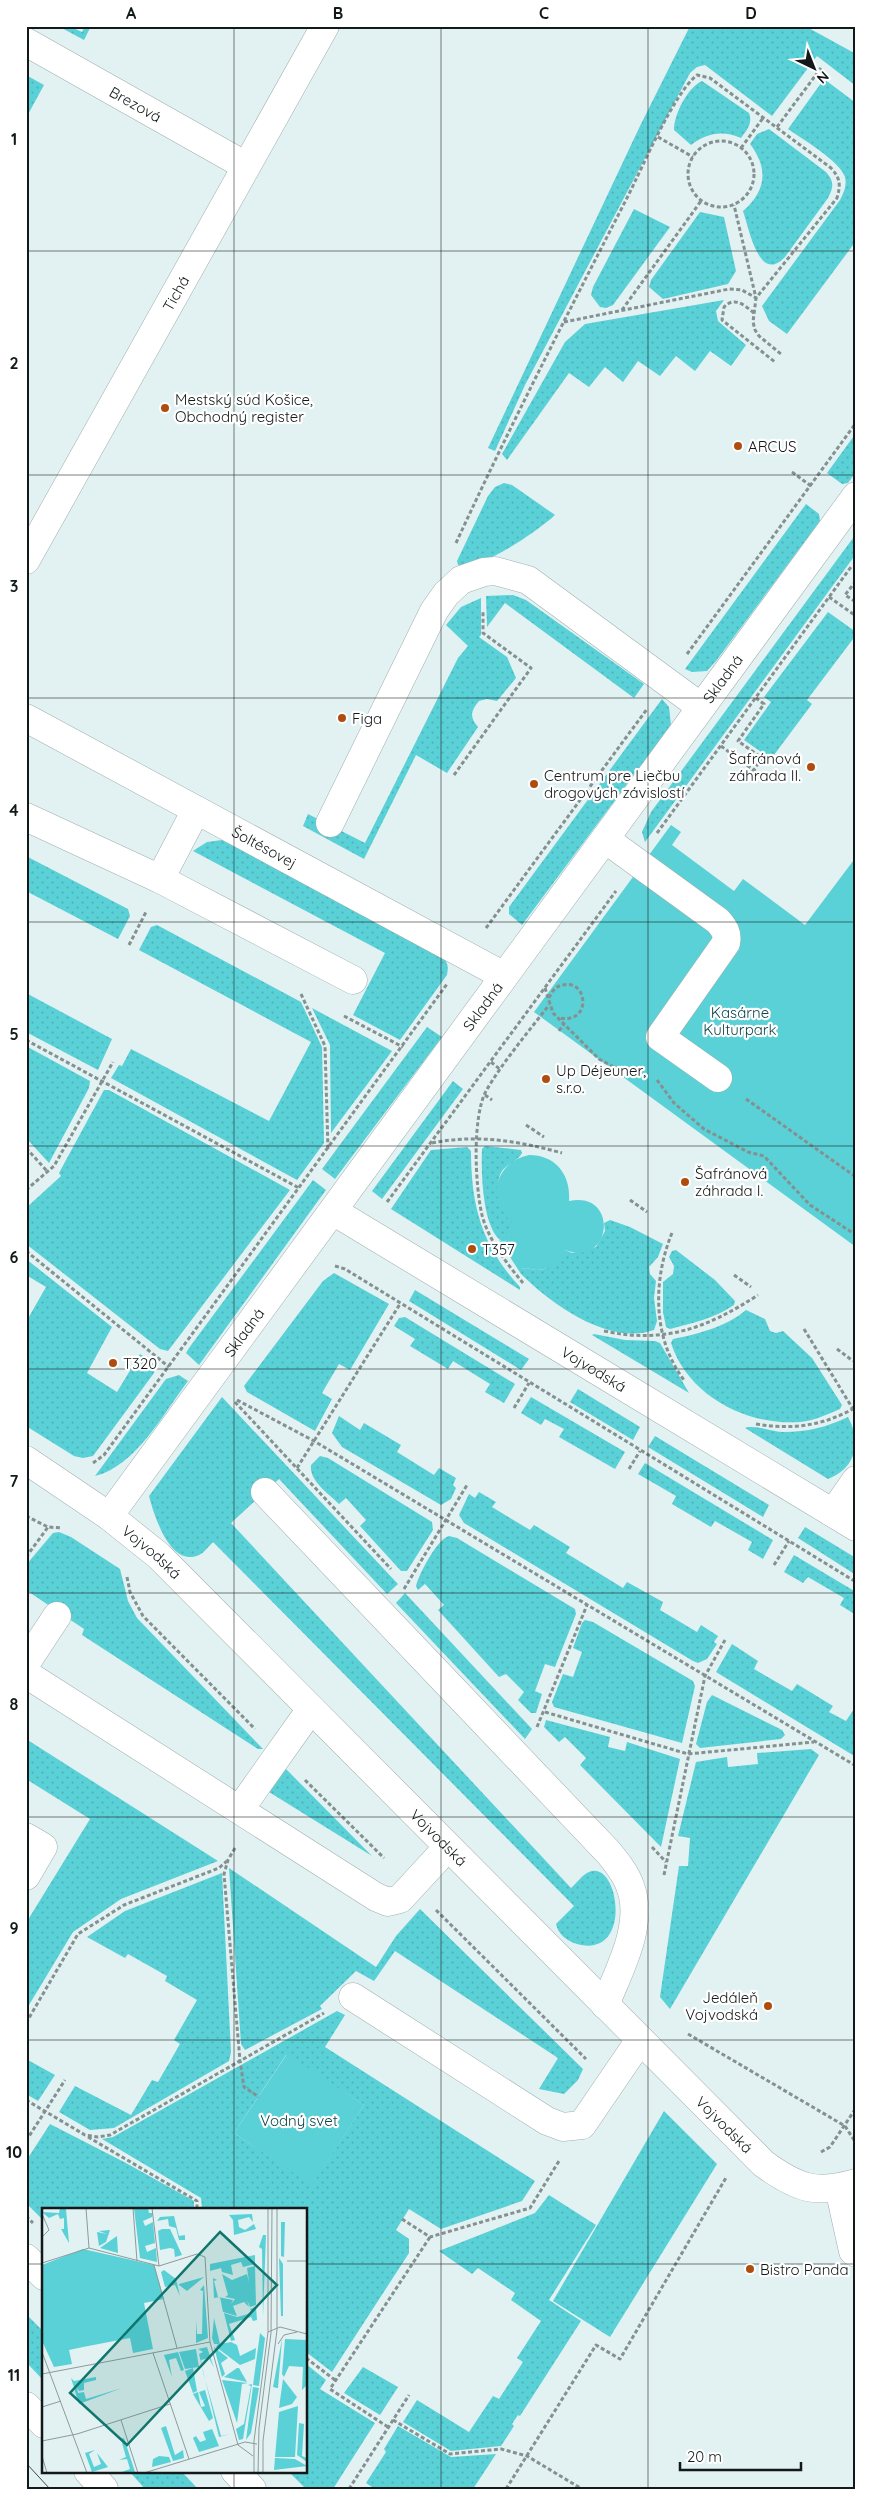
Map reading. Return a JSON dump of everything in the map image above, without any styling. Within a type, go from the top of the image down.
[{"type":"street","name":"Tichá","points":[[26,560],[325,26]]},
{"type":"street","name":"Brezová","points":[[26,42],[246,166]]},
{"type":"street","name":"Skladná","points":[[109,1516],[856,496]]},
{"type":"street","points":[[330,822],[434,611],[460,580],[495,571],[528,580],[701,708]]},
{"type":"street","name":"Šoltésovej","points":[[26,718],[504,976]]},
{"type":"street","points":[[160,878],[196,810]]},
{"type":"street","points":[[26,817],[160,878],[353,980]]},
{"type":"street","points":[[605,839],[718,921],[728,935],[720,953],[660,1037],[718,1078]]},
{"type":"street","name":"Vojvodská","points":[[334,1211],[856,1527]]},
{"type":"street","name":"Vojvodská","points":[[26,1460],[109,1516],[159,1556],[764,2164],[783,2178],[800,2186],[816,2190],[847,2185]]},
{"type":"street","points":[[833,1513],[856,1480]]},
{"type":"street","points":[[265,1492],[609,1853],[620,1868],[630,1886],[634,1916],[624,1958],[605,2005]]},
{"type":"street","points":[[26,1663],[57,1616]]},
{"type":"street","points":[[26,1674],[376,1897],[388,1902],[400,1899],[448,1847]]},
{"type":"street","points":[[240,1809],[311,1709]]},
{"type":"street","points":[[26,1837],[43,1847],[26,1876]]},
{"type":"street","points":[[342,2003],[547,2122],[563,2127],[582,2125],[640,2040]]},
{"type":"street","points":[[847,2185],[853,2251],[856,2253]]},
{"type":"street","points":[[26,2258],[42,2274]]},
{"type":"street","points":[[26,2406],[42,2422]]},
{"type":"street","points":[[89,2472],[104,2489]]},
{"type":"street","points":[[236,2472],[252,2489]]},
{"type":"path","points":[[777,127],[821,68]]},
{"type":"path","points":[[460,580],[447,562],[510,427],[658,137],[687,83],[697,75],[710,78],[831,168],[839,177],[840,187],[837,198],[756,298]]},
{"type":"path","points":[[741,148],[763,118]]},
{"type":"path","points":[[658,137],[692,157]]},
{"type":"path","points":[[720,141],[741,148],[751,162],[754,178],[750,190],[744,199],[734,205],[717,207],[701,201],[694,194],[687,176],[692,157],[700,148],[720,141]]},
{"type":"path","points":[[622,310],[701,201]]},
{"type":"path","points":[[734,205],[756,298],[753,322],[759,336],[781,354]]},
{"type":"path","points":[[564,322],[729,289],[742,290],[756,298]]},
{"type":"path","points":[[754,313],[740,303],[734,302],[724,307],[722,320],[776,362]]},
{"type":"path","points":[[792,472],[811,486]]},
{"type":"path","points":[[856,581],[846,595],[856,602]]},
{"type":"path","points":[[829,597],[856,616]]},
{"type":"path","points":[[454,775],[531,668],[483,632]]},
{"type":"path","points":[[748,778],[762,758],[738,741],[764,704],[756,698]]},
{"type":"path","points":[[721,746],[760,775]]},
{"type":"path","points":[[129,944],[146,913]]},
{"type":"path","points":[[549,998],[554,989],[562,985],[571,985],[580,991],[584,1002],[581,1011],[572,1018],[560,1018]]},
{"type":"path","points":[[545,988],[553,1013],[599,1059],[614,1066],[630,1070],[652,1063]]},
{"type":"path","points":[[301,994],[325,1046],[328,1150]]},
{"type":"path","points":[[528,1289],[501,1254],[488,1231],[482,1215],[476,1156],[477,1138],[484,1095],[549,1005]]},
{"type":"path","points":[[559,1031],[564,1024]]},
{"type":"path","points":[[660,1037],[652,1053],[652,1063],[656,1078],[674,1103],[718,1138],[748,1152],[764,1156],[810,1205],[856,1235]]},
{"type":"path","points":[[26,1040],[300,1188]]},
{"type":"path","points":[[26,1190],[54,1166],[101,1079],[113,1062]]},
{"type":"path","points":[[491,1062],[501,1070]]},
{"type":"path","points":[[718,1078],[856,1176]]},
{"type":"path","points":[[484,1095],[492,1100]]},
{"type":"path","points":[[526,1125],[544,1137]]},
{"type":"path","points":[[432,1143],[477,1138],[525,1143],[562,1153]]},
{"type":"path","points":[[26,1148],[47,1171]]},
{"type":"path","points":[[630,1200],[647,1212]]},
{"type":"path","points":[[672,1233],[661,1269],[658,1296],[662,1335],[676,1368],[689,1386]]},
{"type":"path","points":[[26,1251],[169,1367]]},
{"type":"path","points":[[334,1265],[345,1269],[856,1582]]},
{"type":"path","points":[[734,1275],[750,1287]]},
{"type":"path","points":[[600,1330],[643,1337],[662,1335],[710,1324],[758,1295]]},
{"type":"path","points":[[297,1468],[400,1304]]},
{"type":"path","points":[[751,1423],[797,1427],[830,1421],[855,1408],[804,1329]]},
{"type":"path","points":[[837,1350],[854,1362]]},
{"type":"path","points":[[514,1408],[529,1383]]},
{"type":"path","points":[[230,1396],[314,1441],[856,1766]]},
{"type":"path","points":[[629,1469],[640,1451]]},
{"type":"path","points":[[407,1586],[467,1485]]},
{"type":"path","points":[[26,1557],[48,1527]]},
{"type":"path","points":[[774,1566],[789,1542]]},
{"type":"path","points":[[538,1726],[587,1605]]},
{"type":"path","points":[[664,1881],[705,1676],[725,1640]]},
{"type":"path","points":[[545,1712],[688,1754],[815,1742]]},
{"type":"path","points":[[26,2023],[78,1934],[124,1905],[219,1868],[228,1860],[224,1874],[240,2061],[244,2087],[259,2097]]},
{"type":"path","points":[[85,2135],[98,2137],[110,2135],[342,2003]]},
{"type":"path","points":[[685,2033],[845,2126],[856,2143]]},
{"type":"path","points":[[26,2141],[65,2080]]},
{"type":"path","points":[[26,2100],[197,2201],[197,2208]]},
{"type":"path","points":[[845,2126],[856,2108]]},
{"type":"path","points":[[506,2489],[596,2345],[620,2359],[729,2174]]},
{"type":"path","points":[[388,2427],[330,2389],[335,2380],[430,2237],[530,2208],[544,2184]]},
{"type":"path","points":[[402,2219],[430,2237]]},
{"type":"path","points":[[308,2360],[335,2380]]},
{"type":"path","points":[[348,2489],[409,2395]]},
{"type":"path","points":[[393,2420],[450,2454],[501,2449],[527,2456],[582,2489]]},
{"type":"green space","points":[[58,26],[69,26],[82,32],[85,26],[91,26],[84,40]]},
{"type":"green space","points":[[690,26],[805,26],[856,54],[856,86],[817,56],[772,116],[705,65],[697,67],[690,73],[525,385],[495,451],[488,448],[640,126]]},
{"type":"green space","points":[[26,75],[44,85],[26,118]]},
{"type":"green space","points":[[824,79],[856,103],[856,241],[787,334],[769,321],[762,306],[840,200],[844,192],[846,180],[836,164],[788,129]]},
{"type":"green space","points":[[702,81],[749,113],[750,123],[741,138],[727,134],[715,134],[709,135],[691,145],[674,130],[676,116],[687,95]]},
{"type":"green space","points":[[769,129],[826,172],[831,178],[832,184],[828,198],[785,257],[776,264],[768,264],[756,251],[743,211],[756,196],[762,179],[760,162],[750,144],[757,134]]},
{"type":"green space","points":[[634,209],[670,227],[613,305],[606,308],[600,307],[591,295],[593,287]]},
{"type":"green space","points":[[700,212],[724,217],[736,271],[728,284],[663,299],[649,287],[651,280]]},
{"type":"green space","points":[[724,300],[716,311],[718,321],[746,345],[731,366],[710,351],[695,371],[676,356],[660,376],[638,361],[623,382],[605,367],[589,387],[569,373],[507,460],[502,454],[565,342],[585,324]]},
{"type":"green space","points":[[856,433],[856,472],[848,483],[842,484],[827,473]]},
{"type":"green space","points":[[504,483],[512,485],[555,515],[523,539],[494,556],[468,565],[458,565],[457,561],[488,496],[495,487]]},
{"type":"green space","points":[[806,504],[819,514],[820,521],[707,671],[692,672],[685,669]]},
{"type":"green space","points":[[856,534],[856,554],[645,842],[642,832],[651,812]]},
{"type":"green space","points":[[513,595],[526,600],[644,684],[634,698],[505,603],[487,627],[486,596]]},
{"type":"green space","points":[[481,598],[481,635],[479,637],[507,657],[516,678],[497,701],[487,699],[479,701],[476,705],[472,717],[478,727],[447,773],[416,755],[364,859],[303,826],[308,814],[365,843],[458,658],[468,646],[446,625],[461,607]]},
{"type":"green space","points":[[828,612],[856,632],[856,635],[807,700],[812,704],[771,759],[744,740],[771,702],[764,697]]},
{"type":"green space","points":[[662,699],[669,707],[671,725],[522,925],[509,914],[509,907]]},
{"type":"green space","name":"Kasárne Kulturpark","points":[[671,825],[681,832],[672,845],[734,891],[743,879],[805,925],[856,857],[856,1247],[534,1012]]},
{"type":"green space","points":[[222,840],[438,953],[447,962],[447,975],[400,1040],[353,1015],[385,953],[193,851],[207,842]]},
{"type":"green space","points":[[26,856],[128,909],[130,916],[118,939],[26,891]]},
{"type":"green space","points":[[157,925],[301,1002],[322,1047],[324,1143],[297,1180],[111,1078],[119,1065],[122,1066],[131,1049],[269,1121],[311,1042],[139,950],[151,927]]},
{"type":"green space","points":[[26,993],[112,1039],[98,1070],[26,1032]]},
{"type":"green space","points":[[312,1008],[392,1051],[331,1133],[330,1045]]},
{"type":"green space","points":[[427,1027],[442,1037],[335,1179],[322,1169]]},
{"type":"green space","points":[[26,1046],[90,1081],[89,1088],[49,1163],[26,1138]]},
{"type":"green space","points":[[453,1081],[463,1089],[382,1199],[372,1191]]},
{"type":"green space","points":[[104,1090],[109,1090],[290,1190],[168,1351],[160,1349],[26,1244],[26,1208],[61,1176],[59,1173]]},
{"type":"green space","points":[[485,1146],[521,1150],[522,1153],[502,1171],[499,1177],[498,1191],[502,1205],[513,1221],[507,1240],[503,1242],[496,1236],[491,1226],[484,1200],[482,1149]]},
{"type":"green space","points":[[467,1147],[471,1151],[473,1190],[481,1224],[496,1256],[520,1287],[520,1290],[391,1209],[431,1150]]},
{"type":"green space","points":[[529,1155],[547,1159],[560,1168],[567,1183],[569,1201],[585,1201],[596,1207],[602,1216],[604,1228],[601,1240],[593,1248],[581,1253],[565,1250],[560,1258],[550,1267],[542,1270],[525,1268],[521,1269],[521,1274],[499,1240],[503,1242],[507,1240],[507,1232],[512,1222],[504,1213],[497,1193],[498,1182],[508,1165],[517,1159]]},
{"type":"green space","points":[[313,1180],[326,1190],[199,1365],[186,1353],[189,1348]]},
{"type":"green space","points":[[610,1220],[630,1227],[663,1244],[658,1257],[649,1267],[650,1274],[656,1281],[654,1298],[657,1321],[654,1330],[637,1333],[618,1332],[600,1327],[564,1309],[533,1286],[521,1274],[521,1269],[523,1268],[542,1270],[546,1268],[565,1250],[572,1253],[596,1247],[605,1231],[604,1223]]},
{"type":"green space","points":[[676,1250],[715,1280],[735,1301],[734,1305],[704,1320],[670,1329],[666,1327],[663,1312],[663,1282],[673,1274],[674,1266],[669,1257],[672,1251]]},
{"type":"green space","points":[[26,1259],[112,1327],[87,1373],[117,1392],[140,1354],[151,1361],[155,1367],[154,1373],[93,1456],[83,1458],[74,1456],[26,1426],[26,1322],[46,1287],[26,1275]]},
{"type":"green space","points":[[334,1273],[389,1304],[350,1370],[339,1364],[322,1393],[332,1399],[315,1431],[247,1392],[244,1386],[323,1281]]},
{"type":"green space","points":[[415,1290],[529,1359],[521,1370],[409,1301]]},
{"type":"green space","points":[[746,1310],[765,1319],[770,1331],[776,1333],[783,1331],[812,1358],[842,1405],[840,1409],[821,1417],[800,1422],[760,1419],[740,1413],[722,1404],[705,1392],[691,1378],[679,1362],[671,1343],[673,1339],[721,1325]]},
{"type":"green space","points":[[405,1317],[515,1384],[504,1403],[485,1392],[490,1384],[453,1361],[448,1369],[410,1346],[415,1339],[394,1326],[399,1318]]},
{"type":"green space","points":[[592,1335],[625,1340],[655,1341],[660,1343],[689,1393]]},
{"type":"green space","points":[[179,1375],[188,1381],[148,1437],[123,1462],[95,1476],[166,1379]]},
{"type":"green space","points":[[578,1389],[640,1427],[633,1440],[570,1402]]},
{"type":"green space","points":[[222,1397],[398,1584],[387,1594],[279,1479],[231,1523],[571,1888],[589,1872],[599,1872],[608,1880],[616,1909],[614,1925],[607,1938],[595,1945],[577,1944],[564,1937],[556,1924],[574,1906],[213,1542],[201,1554],[189,1557],[180,1554],[165,1538],[149,1496]]},
{"type":"green space","points":[[531,1397],[625,1452],[615,1469],[559,1437],[564,1429],[545,1419],[541,1425],[521,1413]]},
{"type":"green space","points":[[339,1416],[360,1430],[364,1423],[401,1445],[397,1452],[434,1475],[439,1468],[456,1478],[453,1485],[456,1488],[451,1499],[441,1505],[342,1447],[332,1433]]},
{"type":"green space","points":[[848,1417],[855,1436],[854,1453],[845,1468],[828,1479],[745,1428],[754,1427],[779,1432],[801,1431],[832,1424]]},
{"type":"green space","points":[[655,1436],[769,1505],[763,1517],[648,1447]]},
{"type":"green space","points":[[320,1456],[328,1458],[432,1522],[433,1530],[407,1571],[401,1571],[360,1526],[366,1520],[346,1498],[339,1504],[316,1482],[311,1471],[311,1465]]},
{"type":"green space","points":[[645,1463],[773,1540],[763,1559],[748,1550],[752,1542],[715,1521],[711,1527],[672,1504],[676,1496],[638,1474]]},
{"type":"green space","points":[[479,1492],[496,1502],[492,1507],[530,1530],[534,1525],[570,1547],[566,1553],[623,1588],[627,1582],[663,1602],[660,1610],[697,1632],[701,1625],[718,1636],[714,1642],[717,1644],[707,1659],[698,1663],[693,1661],[464,1523],[459,1515],[469,1494],[475,1498]]},
{"type":"green space","points":[[805,1527],[856,1558],[856,1575],[798,1538]]},
{"type":"green space","points":[[59,1532],[71,1537],[120,1569],[128,1601],[137,1618],[263,1749],[258,1749],[82,1635],[84,1629],[26,1590],[26,1565],[53,1533]]},
{"type":"green space","points":[[449,1536],[457,1538],[575,1609],[576,1614],[555,1667],[545,1664],[535,1691],[542,1694],[536,1713],[531,1713],[518,1700],[524,1692],[506,1674],[499,1677],[438,1610],[444,1605],[425,1584],[418,1590],[416,1586],[434,1550],[439,1543]]},
{"type":"green space","points":[[794,1555],[856,1592],[856,1615],[840,1605],[844,1598],[808,1577],[803,1583],[784,1572]]},
{"type":"green space","points":[[405,1593],[532,1729],[525,1739],[396,1603]]},
{"type":"green space","points":[[585,1620],[593,1622],[693,1681],[695,1686],[682,1743],[554,1707],[552,1702],[563,1674],[573,1677],[582,1652],[573,1648],[582,1623]]},
{"type":"green space","points":[[732,1644],[758,1661],[754,1669],[792,1691],[797,1684],[833,1706],[829,1712],[846,1721],[856,1706],[856,1757],[716,1672]]},
{"type":"green space","points":[[712,1695],[782,1730],[785,1735],[781,1739],[700,1748],[696,1744],[707,1702]]},
{"type":"green space","points":[[546,1720],[610,1737],[608,1747],[625,1751],[627,1742],[680,1759],[661,1847],[580,1765],[586,1758],[565,1737],[559,1742],[544,1727]]},
{"type":"green space","points":[[26,1739],[218,1861],[121,1899],[73,1932],[26,2010],[26,1923],[90,1819],[26,1779]]},
{"type":"green space","points":[[811,1749],[819,1755],[670,2009],[660,1997],[679,1866],[688,1866],[690,1838],[678,1836],[696,1762],[727,1757],[728,1767],[758,1764],[757,1753]]},
{"type":"green space","points":[[286,1769],[372,1856],[269,1792]]},
{"type":"green space","points":[[229,1868],[376,1967],[396,1936],[420,1909],[583,2069],[578,2080],[564,2094],[539,2089],[558,2058],[395,1951],[374,1981],[356,1971],[320,2006],[322,2009],[245,2050],[241,2044]]},
{"type":"green space","points":[[222,1873],[231,2052],[229,2061],[114,2128],[90,2130],[59,2112],[75,2086],[131,2115],[152,2080],[158,2082],[180,2044],[174,2040],[197,2000],[165,1981],[167,1976],[128,1954],[125,1958],[87,1937],[125,1911]]},
{"type":"green space","points":[[337,2011],[345,2015],[325,2047],[535,2181],[522,2201],[441,2229],[409,2209],[396,2230],[409,2239],[409,2253],[332,2372],[308,2354],[308,2208],[202,2208],[201,2198],[102,2139],[113,2137]],"holes":[[[286,2055],[364,2105],[312,2184],[234,2133]]]},
{"type":"green space","name":"Vodný svet","points":[[287,2054],[364,2105],[312,2185],[234,2133]]},
{"type":"green space","points":[[26,2059],[55,2075],[38,2101],[26,2094]]},
{"type":"green space","points":[[664,2111],[717,2164],[610,2337],[553,2301]]},
{"type":"green space","points":[[50,2124],[194,2201],[194,2208],[42,2208],[42,2219],[26,2203],[26,2161]]},
{"type":"green space","points":[[549,2195],[596,2225],[549,2300],[581,2321],[520,2416],[518,2415],[512,2424],[514,2426],[501,2446],[451,2451],[403,2422],[417,2400],[469,2432],[493,2396],[499,2399],[523,2362],[517,2358],[541,2321],[511,2300],[515,2293],[478,2268],[472,2274],[439,2251],[535,2213]]},
{"type":"green space","points":[[26,2314],[42,2330],[42,2379],[26,2362]]},
{"type":"green space","points":[[308,2366],[326,2380],[320,2389],[375,2423],[333,2489],[306,2489],[289,2472],[308,2472]]},
{"type":"green space","points":[[363,2367],[398,2387],[380,2415],[344,2393]]},
{"type":"green space","points":[[398,2426],[451,2457],[496,2454],[473,2489],[375,2489],[366,2483],[386,2452],[384,2449]]},
{"type":"green space","points":[[130,2472],[182,2472],[198,2489],[145,2489]]},
{"type":"tram line","points":[[26,2463],[50,2489]]},
{"type":"place","name":"Mestský súd Košice, Obchodný register","points":[[165,408]]},
{"type":"place","name":"ARCUS","points":[[738,446]]},
{"type":"place","name":"Figa","points":[[342,718]]},
{"type":"place","name":"Šafránová záhrada II.","points":[[811,767]]},
{"type":"place","name":"Centrum pre Liečbu drogových závislostí","points":[[534,784]]},
{"type":"place","name":"Up Déjeuner, s.r.o.","points":[[546,1079]]},
{"type":"place","name":"Šafránová záhrada I.","points":[[685,1182]]},
{"type":"place","name":"T357","points":[[472,1249]]},
{"type":"place","name":"T320","points":[[113,1363]]},
{"type":"place","name":"Jedáleň Vojvodská","points":[[768,2006]]},
{"type":"place","name":"Bistro Panda","points":[[750,2269]]}]
